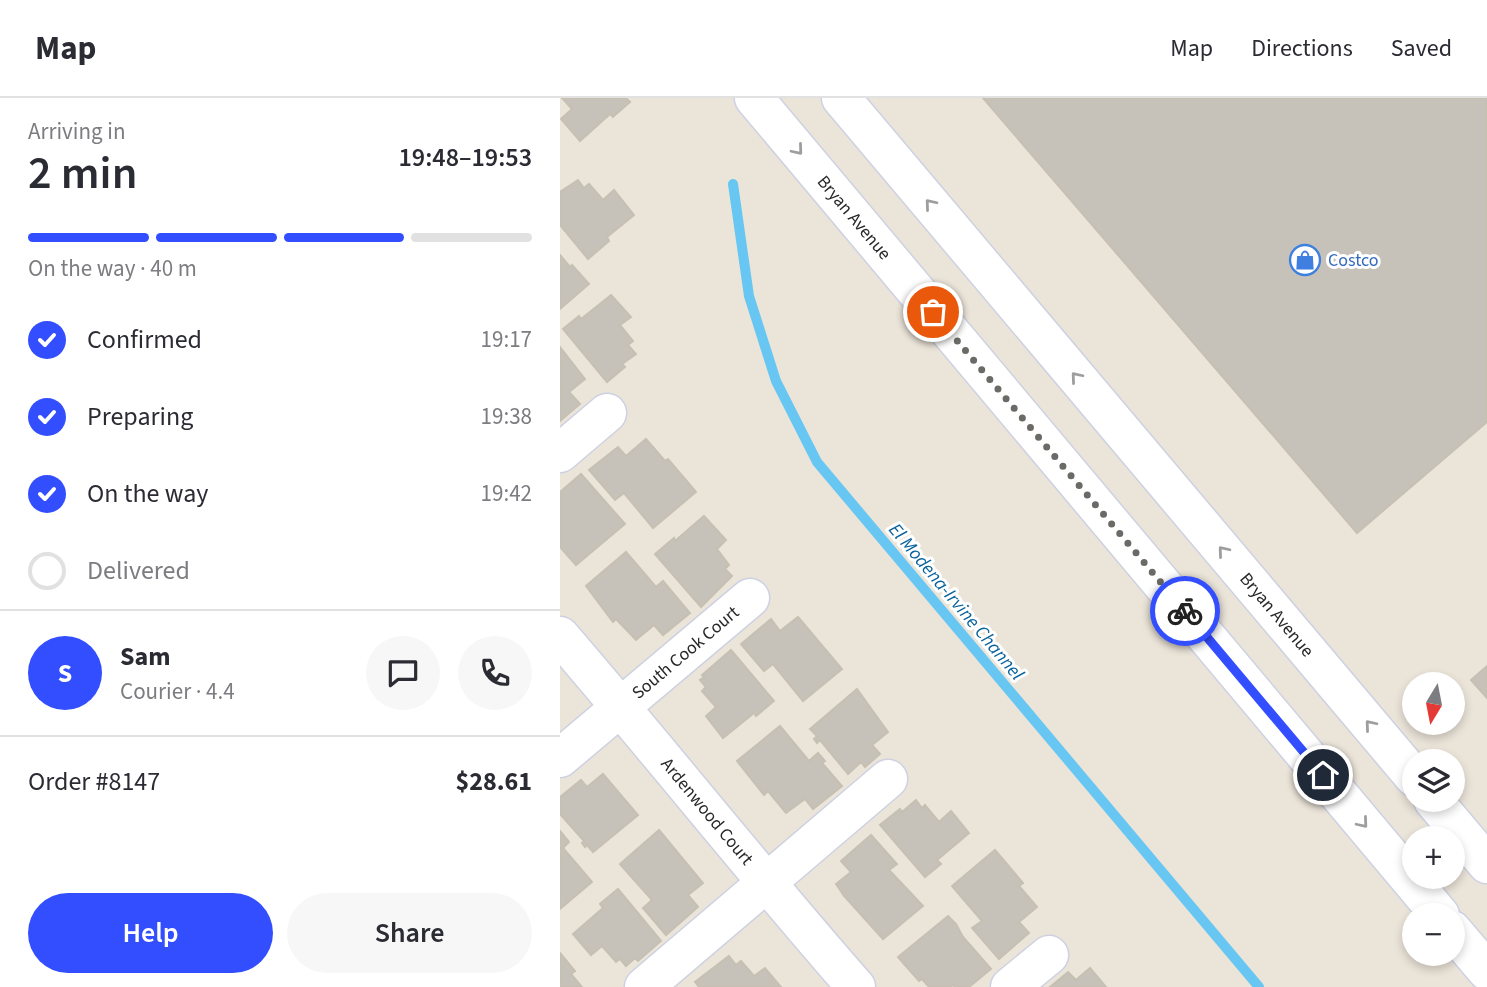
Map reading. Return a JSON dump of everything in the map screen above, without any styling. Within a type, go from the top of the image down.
[{"type":"main road","name":"Bryan Avenue","points":[[754,98],[1430,903]]},
{"type":"main road","name":"Bryan Avenue","points":[[841,98],[1402,763]]},
{"type":"main road","points":[[560,453],[607,413]]},
{"type":"main road","name":"South Cook Court","points":[[560,758],[750,598]]},
{"type":"main road","name":"Ardenwood Court","points":[[560,636],[621,706],[765,884],[856,987]]},
{"type":"main road","points":[[644,987],[888,779]]},
{"type":"main road","points":[[1443,812],[1487,864]]},
{"type":"main road","points":[[1465,945],[1487,971]]},
{"type":"main road","points":[[1010,987],[1049,955]]},
{"type":"building","points":[[562,98],[626,98],[630,102],[613,117],[610,114],[580,141],[561,119],[572,109]]},
{"type":"building","name":"Costco","points":[[983,98],[1487,98],[1487,422],[1357,533]]},
{"type":"building","points":[[578,180],[584,188],[589,184],[603,200],[614,190],[634,215],[607,237],[609,241],[588,259],[560,225],[560,192]]},
{"type":"building","points":[[560,255],[589,284],[560,309]]},
{"type":"building","points":[[611,295],[631,317],[620,325],[633,341],[628,345],[636,354],[622,364],[625,367],[607,382],[563,329],[579,316],[581,319]]},
{"type":"building","points":[[560,347],[585,379],[569,392],[580,404],[560,421]]},
{"type":"building","points":[[646,439],[665,461],[668,459],[696,492],[653,528],[624,493],[615,500],[589,470],[618,447],[626,456]]},
{"type":"building","points":[[581,474],[625,524],[576,565],[560,547],[560,492]]},
{"type":"building","points":[[704,516],[726,540],[717,549],[729,565],[725,569],[732,576],[701,607],[655,554]]},
{"type":"building","points":[[626,552],[656,587],[663,581],[690,613],[663,635],[654,625],[636,640],[616,619],[613,622],[586,586]]},
{"type":"building","points":[[798,617],[842,669],[803,701],[773,664],[764,671],[741,644],[771,619],[780,631]]},
{"type":"building","points":[[731,650],[774,701],[723,738],[706,716],[716,707],[702,691],[706,687],[700,680],[704,677],[702,675]]},
{"type":"building","points":[[1487,666],[1487,698],[1471,680]]},
{"type":"building","points":[[857,689],[888,732],[872,745],[880,754],[865,767],[861,762],[848,774],[820,740],[817,743],[814,739],[817,736],[810,729]]},
{"type":"building","points":[[780,726],[809,761],[818,753],[825,761],[822,763],[842,786],[813,809],[805,799],[786,813],[768,791],[764,795],[737,761]]},
{"type":"building","points":[[603,774],[638,815],[593,852],[587,845],[585,847],[582,843],[584,841],[560,814],[560,797],[581,780],[587,787]]},
{"type":"building","points":[[916,800],[922,808],[925,805],[939,822],[951,811],[969,833],[937,860],[941,864],[925,877],[880,825]]},
{"type":"building","points":[[659,830],[703,883],[688,895],[698,907],[666,935],[643,908],[652,900],[620,864]]},
{"type":"building","points":[[560,831],[569,842],[563,848],[592,882],[560,909]]},
{"type":"building","points":[[871,835],[897,864],[889,870],[923,906],[883,939],[836,884],[851,872],[841,861]]},
{"type":"building","points":[[995,850],[1023,883],[1019,886],[1037,907],[1019,922],[1029,933],[999,959],[972,928],[982,921],[952,886]]},
{"type":"building","points":[[618,889],[661,941],[638,961],[635,958],[626,966],[620,959],[616,962],[602,946],[591,955],[573,934],[603,908],[600,904]]},
{"type":"building","points":[[948,916],[991,969],[969,987],[929,987],[922,979],[919,981],[898,957]]},
{"type":"building","points":[[560,953],[575,971],[571,974],[582,987],[560,987]]},
{"type":"building","points":[[729,956],[736,965],[741,961],[754,976],[765,968],[781,987],[699,987],[695,982]]},
{"type":"building","points":[[1090,968],[1106,987],[1050,987],[1068,972],[1076,980]]},
{"type":"waterway","name":"El Modena-Irvine Channel","points":[[733,184],[749,296],[776,381],[817,462],[1259,987]]},
{"type":"way so far","points":[[933,312],[1185,611]]},
{"type":"place","name":"Costco","points":[[1305,260]]},
{"type":"route","points":[[1185,611],[1323,775]]}]
